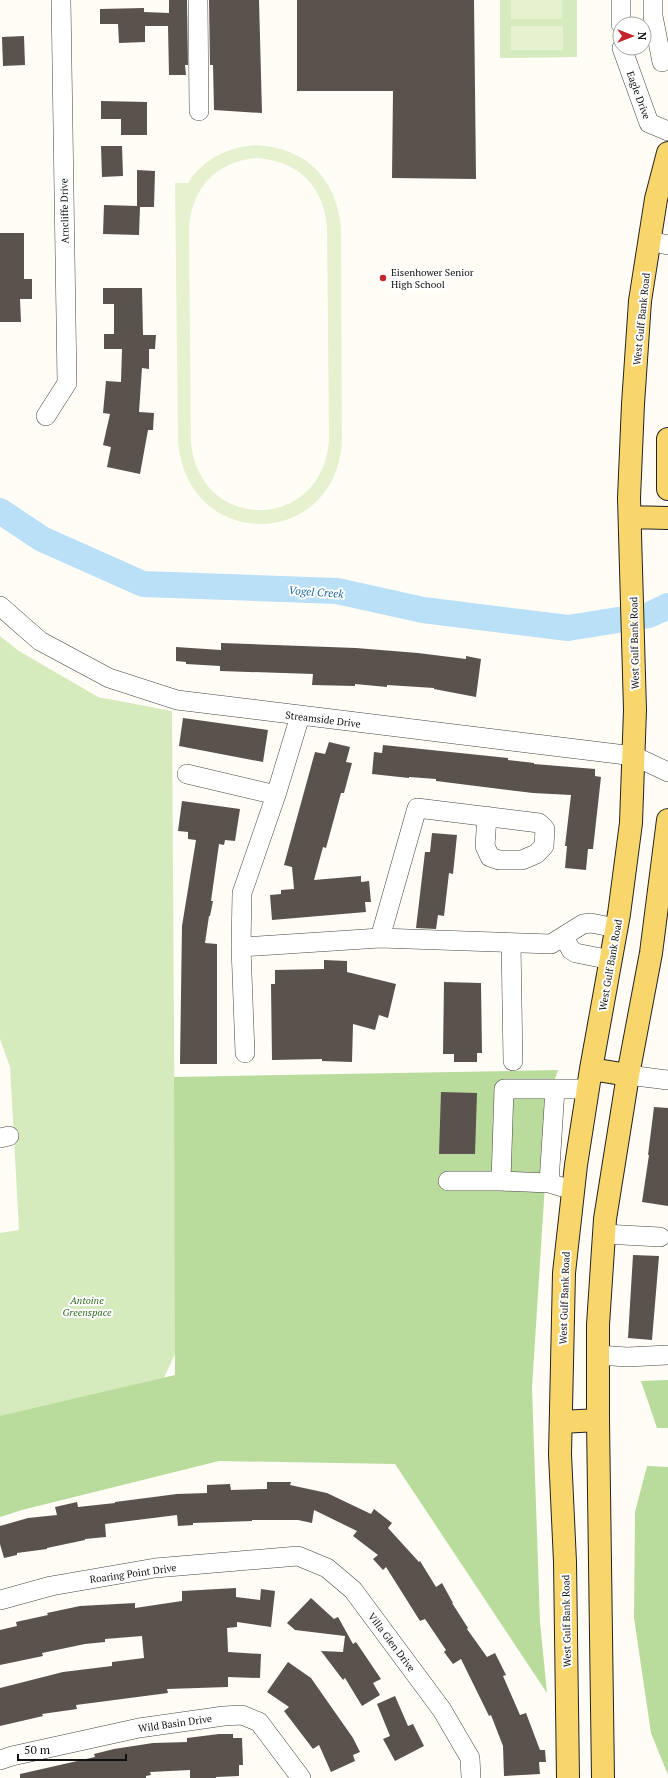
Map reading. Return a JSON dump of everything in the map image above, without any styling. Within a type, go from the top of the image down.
[{"type":"main road","name":"West Gulf Bank Road","points":[[568,1778],[565,1562],[560,1454],[564,1273],[573,1191],[589,1079],[611,960],[631,823],[634,756],[634,643],[629,498],[635,372],[640,301],[659,243],[656,199],[668,153]]},
{"type":"main road","points":[[668,439],[668,489]]},
{"type":"main road","points":[[630,517],[668,518]]},
{"type":"main road","points":[[603,1778],[598,1355],[605,1219],[628,1075],[651,953],[663,904],[668,820]]},
{"type":"main road","points":[[589,1079],[628,1075]]},
{"type":"main road","points":[[561,1422],[598,1420]]},
{"type":"street","name":"Arncliffe Drive","points":[[46,416],[67,383],[61,0]]},
{"type":"street","points":[[198,0],[199,111]]},
{"type":"street","points":[[621,0],[621,16]]},
{"type":"street","points":[[653,0],[653,16],[662,62]]},
{"type":"street","name":"Eagle Drive","points":[[625,56],[649,123],[668,131]]},
{"type":"street","name":"Streamside Drive","points":[[0,606],[40,641],[109,678],[177,700],[634,756],[668,772]]},
{"type":"street","points":[[245,1054],[241,947],[242,893],[276,795],[300,716]]},
{"type":"street","points":[[187,774],[276,795]]},
{"type":"street","points":[[380,938],[417,808],[487,816]]},
{"type":"street","points":[[241,947],[380,938],[551,944],[583,924],[591,923],[616,928]]},
{"type":"street","points":[[564,937],[571,950],[576,953],[611,960]]},
{"type":"street","points":[[511,943],[513,1061]]},
{"type":"street","points":[[628,1075],[668,1080]]},
{"type":"street","points":[[501,1181],[504,1089],[555,1089],[589,1079]]},
{"type":"street","points":[[549,1183],[555,1089]]},
{"type":"street","points":[[448,1181],[549,1183],[573,1191]]},
{"type":"street","points":[[604,1234],[660,1237]]},
{"type":"street","points":[[598,1355],[627,1357],[668,1355]]},
{"type":"street","name":"Villa Glen Drive","points":[[269,1559],[298,1556],[328,1568],[353,1590],[442,1710],[470,1758],[471,1778]]},
{"type":"street","name":"Roaring Point Drive","points":[[0,1600],[51,1586],[155,1568],[269,1559]]},
{"type":"street","name":"Wild Basin Drive","points":[[0,1760],[28,1752],[139,1728],[224,1716],[242,1715],[259,1722],[301,1778]]},
{"type":"green space","points":[[500,0],[577,0],[577,57],[500,58]]},
{"type":"green space","points":[[511,0],[562,0],[562,19],[511,19]]},
{"type":"green space","points":[[511,26],[563,26],[563,50],[511,50]]},
{"type":"green space","points":[[257,145],[274,147],[290,152],[304,159],[316,169],[325,180],[333,194],[341,227],[342,441],[334,477],[315,503],[290,518],[262,524],[233,519],[207,504],[188,478],[178,442],[175,183],[188,183],[194,174],[218,155],[247,146]],"holes":[[[257,158],[285,164],[306,178],[321,199],[325,212],[327,227],[329,440],[322,470],[306,492],[285,505],[261,510],[237,506],[215,493],[199,472],[191,442],[189,228],[195,200],[201,189],[218,171],[242,160]]]},
{"type":"green space","name":"Antoine Greenspace","points":[[0,636],[19,651],[98,697],[172,711],[176,1352],[161,1384],[0,1430],[0,1233],[19,1230],[10,1067],[0,1039]]},
{"type":"green space","points":[[558,1070],[551,1090],[532,1388],[540,1622],[547,1693],[395,1464],[219,1461],[22,1510],[0,1517],[0,1416],[175,1375],[174,1077]]},
{"type":"green space","points":[[668,1380],[668,1428],[657,1428],[641,1381]]},
{"type":"green space","points":[[647,1466],[668,1467],[668,1775],[651,1733],[634,1618],[635,1512]]},
{"type":"building","points":[[169,0],[187,0],[188,65],[185,65],[186,75],[169,75],[168,26],[145,26],[145,42],[119,43],[118,24],[100,24],[100,9],[144,8],[144,12],[169,13]]},
{"type":"building","points":[[209,0],[259,0],[262,113],[214,110],[213,65],[210,65]]},
{"type":"building","points":[[297,0],[474,0],[476,179],[392,178],[393,91],[297,91]]},
{"type":"building","points":[[24,36],[25,65],[3,66],[2,37]]},
{"type":"building","points":[[101,101],[147,102],[147,135],[121,135],[121,119],[101,119]]},
{"type":"building","points":[[101,146],[122,146],[123,176],[102,177]]},
{"type":"building","points":[[137,170],[155,171],[154,207],[140,207],[139,235],[103,234],[104,205],[137,206]]},
{"type":"building","points":[[0,233],[24,233],[24,279],[32,279],[32,299],[20,299],[21,322],[0,322]]},
{"type":"building","points":[[103,288],[142,288],[143,335],[156,335],[155,349],[149,349],[149,369],[142,368],[139,412],[154,413],[153,430],[148,430],[140,474],[107,467],[111,447],[103,445],[110,414],[103,413],[106,381],[121,382],[122,349],[104,349],[104,334],[114,334],[114,304],[103,304]]},
{"type":"building","points":[[221,643],[356,648],[466,659],[466,656],[481,659],[476,697],[434,688],[387,685],[387,687],[355,684],[355,686],[312,685],[313,674],[220,671],[220,666],[186,664],[186,662],[176,661],[176,647],[221,650]]},
{"type":"building","points":[[183,718],[268,730],[263,762],[179,746]]},
{"type":"building","points":[[329,742],[350,747],[346,762],[352,763],[344,793],[341,793],[326,848],[323,847],[314,880],[361,876],[361,882],[369,881],[371,902],[365,902],[366,912],[272,920],[270,895],[281,894],[281,890],[294,889],[292,867],[284,865],[315,752],[325,754]]},
{"type":"building","points":[[383,745],[508,758],[508,760],[534,764],[595,769],[595,776],[601,777],[593,849],[588,849],[586,870],[565,868],[567,846],[565,846],[571,795],[533,793],[436,781],[436,779],[372,774],[374,752],[382,753]]},
{"type":"building","points":[[182,801],[240,809],[235,841],[225,840],[224,845],[219,844],[211,901],[213,901],[205,943],[217,944],[217,1064],[180,1064],[182,926],[196,840],[188,839],[188,832],[178,831]]},
{"type":"building","points":[[432,833],[457,835],[453,874],[449,873],[444,916],[438,915],[436,929],[416,928],[425,852],[430,852]]},
{"type":"building","points":[[324,960],[347,961],[347,972],[396,984],[388,1018],[379,1015],[375,1030],[353,1024],[352,1062],[322,1061],[322,1059],[272,1060],[271,984],[275,984],[275,970],[324,969]]},
{"type":"building","points":[[444,982],[481,983],[482,1053],[477,1053],[477,1062],[454,1062],[454,1054],[443,1054]]},
{"type":"building","points":[[441,1092],[477,1093],[475,1154],[439,1154]]},
{"type":"building","points":[[654,1107],[668,1108],[668,1206],[642,1202]]},
{"type":"building","points":[[633,1255],[659,1256],[652,1340],[628,1338]]},
{"type":"building","points":[[267,1482],[291,1482],[290,1485],[327,1493],[371,1514],[374,1509],[392,1523],[388,1528],[419,1562],[420,1561],[436,1587],[442,1583],[452,1603],[468,1628],[467,1629],[487,1657],[495,1653],[506,1675],[503,1676],[520,1715],[526,1713],[540,1750],[545,1750],[546,1762],[539,1762],[540,1774],[504,1776],[503,1746],[491,1715],[489,1716],[461,1659],[453,1664],[444,1652],[446,1650],[425,1619],[420,1621],[386,1567],[383,1570],[373,1559],[378,1555],[353,1536],[357,1531],[314,1510],[312,1523],[298,1520],[252,1520],[193,1523],[193,1525],[178,1526],[177,1515],[105,1524],[106,1537],[85,1539],[47,1549],[17,1553],[17,1555],[4,1558],[0,1544],[0,1526],[28,1518],[57,1515],[55,1507],[77,1502],[78,1507],[177,1494],[207,1493],[207,1485],[230,1484],[231,1490],[267,1489]]},
{"type":"building","points":[[236,1588],[236,1597],[260,1600],[261,1589],[275,1591],[271,1627],[237,1622],[237,1627],[227,1628],[228,1652],[261,1654],[260,1678],[228,1677],[228,1687],[167,1689],[168,1693],[76,1705],[77,1709],[42,1714],[43,1716],[0,1726],[0,1688],[63,1672],[112,1666],[112,1662],[144,1658],[142,1636],[105,1639],[105,1642],[85,1644],[42,1653],[43,1656],[0,1665],[0,1630],[17,1626],[16,1622],[48,1615],[47,1613],[80,1606],[135,1603],[135,1608],[182,1601],[182,1591]]},
{"type":"building","points":[[311,1598],[334,1619],[338,1617],[353,1644],[356,1642],[381,1679],[373,1683],[380,1695],[362,1706],[345,1678],[343,1680],[321,1651],[343,1652],[345,1636],[295,1630],[287,1623]]},
{"type":"building","points":[[288,1662],[311,1678],[353,1738],[360,1752],[353,1755],[355,1761],[331,1772],[319,1745],[313,1749],[284,1711],[289,1707],[267,1692]]},
{"type":"building","points":[[395,1696],[408,1726],[413,1724],[424,1746],[395,1761],[383,1739],[390,1736],[377,1704]]},
{"type":"building","points":[[219,1734],[233,1734],[233,1738],[242,1738],[243,1765],[239,1765],[239,1776],[190,1778],[190,1770],[150,1772],[151,1775],[146,1776],[146,1778],[20,1778],[20,1774],[95,1757],[94,1754],[114,1749],[153,1743],[187,1742],[187,1738]]},
{"type":"waterway","name":"Vogel Creek","points":[[0,511],[42,539],[143,584],[337,591],[423,610],[568,628],[649,615],[668,606]]},
{"type":"place","name":"Eisenhower Senior High School","points":[[383,278]]}]
